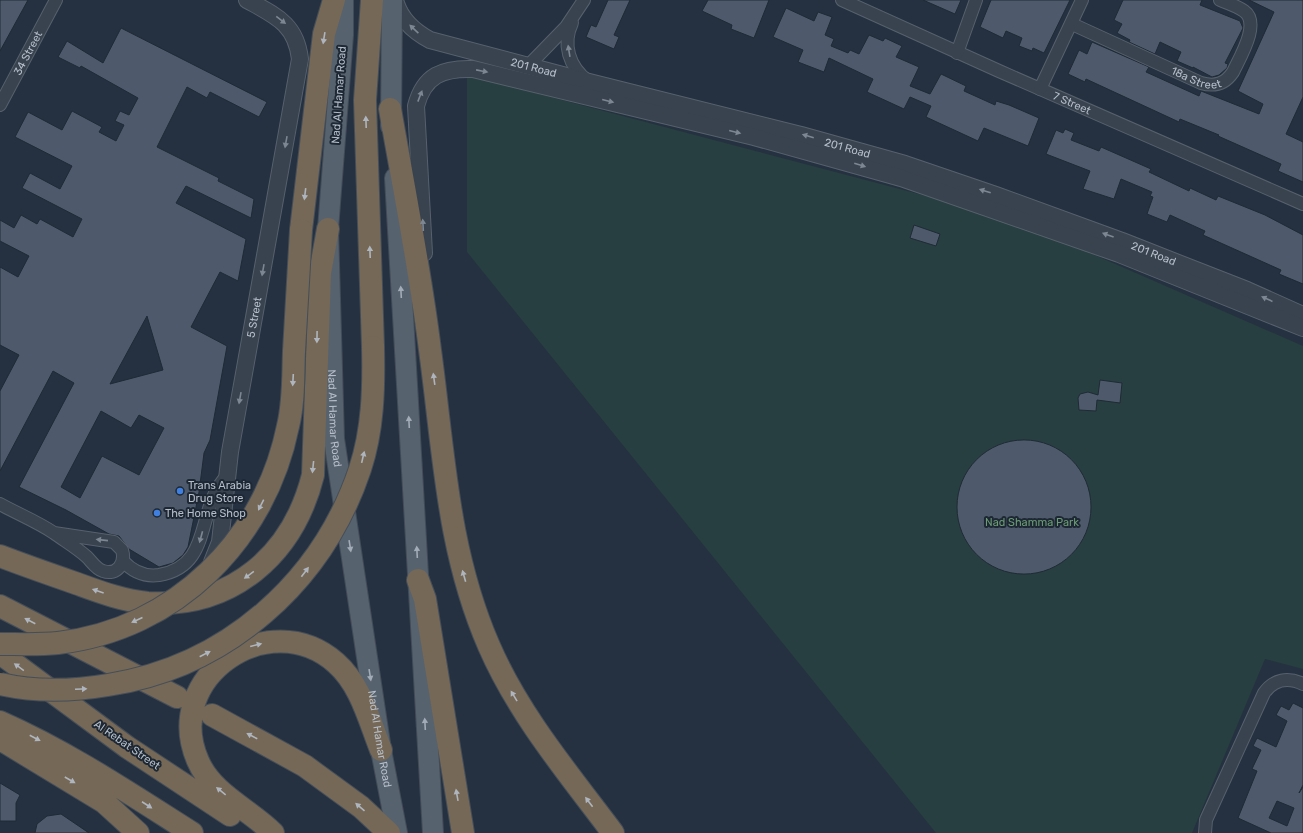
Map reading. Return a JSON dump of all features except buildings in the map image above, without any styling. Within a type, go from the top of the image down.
[{"type":"highway","points":[[0,644],[58,643],[88,637],[118,628],[147,616],[198,582],[221,561],[241,537],[258,511],[272,483],[282,454],[289,424],[301,230],[324,34],[334,0]]},
{"type":"highway","points":[[0,684],[48,690],[89,688],[130,682],[170,670],[207,653],[242,632],[274,606],[302,576],[326,543],[346,507],[358,475],[370,429],[374,388],[365,100],[372,0]]},
{"type":"highway","points":[[390,109],[428,334],[442,439],[448,502],[460,561],[478,619],[500,670],[526,715],[613,833]]},
{"type":"highway","points":[[0,556],[127,600],[147,603],[168,603],[202,597],[228,588],[246,577],[273,554],[290,533],[300,515],[308,495],[315,454],[320,273],[328,229]]},
{"type":"highway","points":[[418,580],[425,599],[463,833]]},
{"type":"highway","points":[[0,606],[177,697]]},
{"type":"highway","points":[[273,833],[255,816],[218,789],[206,776],[200,766],[192,744],[191,726],[193,708],[199,692],[208,676],[220,663],[246,648],[268,642],[304,645],[320,652],[335,662],[348,675],[358,690],[381,750]]},
{"type":"highway","name":"Al Rebat Street","points":[[0,653],[127,746],[258,833]]},
{"type":"highway","points":[[212,715],[305,766],[361,807],[389,833]]},
{"type":"highway","points":[[0,722],[32,736],[84,766],[192,833]]},
{"type":"highway","points":[[0,739],[104,802],[138,833]]},
{"type":"main road","name":"Nad Al Hamar Road","points":[[343,0],[343,35],[328,229],[334,439],[381,750],[397,833]]},
{"type":"main road","points":[[392,0],[390,109],[418,580],[427,763],[433,833]]},
{"type":"street","name":"34 Street","points":[[0,105],[56,0]]},
{"type":"street","name":"5 Street","points":[[127,600],[164,595],[178,591],[191,584],[204,572],[215,558],[220,542],[226,476],[300,59],[295,37],[289,27],[280,19],[247,0]]},
{"type":"street","name":"201 Road","points":[[396,0],[400,12],[418,34],[445,45],[801,134],[905,164],[996,195],[1122,241],[1247,290],[1303,315]]},
{"type":"street","points":[[528,66],[554,41],[584,0]]},
{"type":"street","name":"7 Street","points":[[842,0],[957,53],[1303,204]]},
{"type":"street","points":[[957,53],[976,0]]},
{"type":"street","points":[[1040,89],[1082,0]]},
{"type":"street","name":"18a Street","points":[[1072,24],[1200,83],[1215,85],[1229,78],[1233,72],[1251,27],[1250,18],[1245,11],[1220,0]]},
{"type":"street","points":[[576,12],[568,34],[568,49],[577,71],[589,82]]},
{"type":"street","points":[[428,334],[416,106],[419,95],[425,85],[433,77],[443,71],[445,45]]},
{"type":"street","name":"201 Road","points":[[443,71],[463,69],[483,70],[754,137],[901,178],[1119,254],[1303,328]]},
{"type":"street","points":[[54,533],[114,542],[122,550],[124,561],[136,572],[143,575],[155,576],[166,574],[187,562],[194,553],[200,542],[211,497],[226,476]]},
{"type":"street","points":[[0,504],[54,533],[77,549],[101,570],[108,572],[114,571],[120,567],[124,561]]},
{"type":"street","points":[[1205,833],[1206,820],[1264,693],[1268,687],[1279,681],[1292,680],[1303,684]]},
{"type":"green space","name":"Nad Shamma Park","points":[[467,75],[1010,218],[1303,346],[1303,669],[1265,659],[1192,833],[936,833],[467,252]]},
{"type":"place","name":"Trans Arabia Drug Store","points":[[180,491]]},
{"type":"place","name":"The Home Shop","points":[[157,513]]}]
